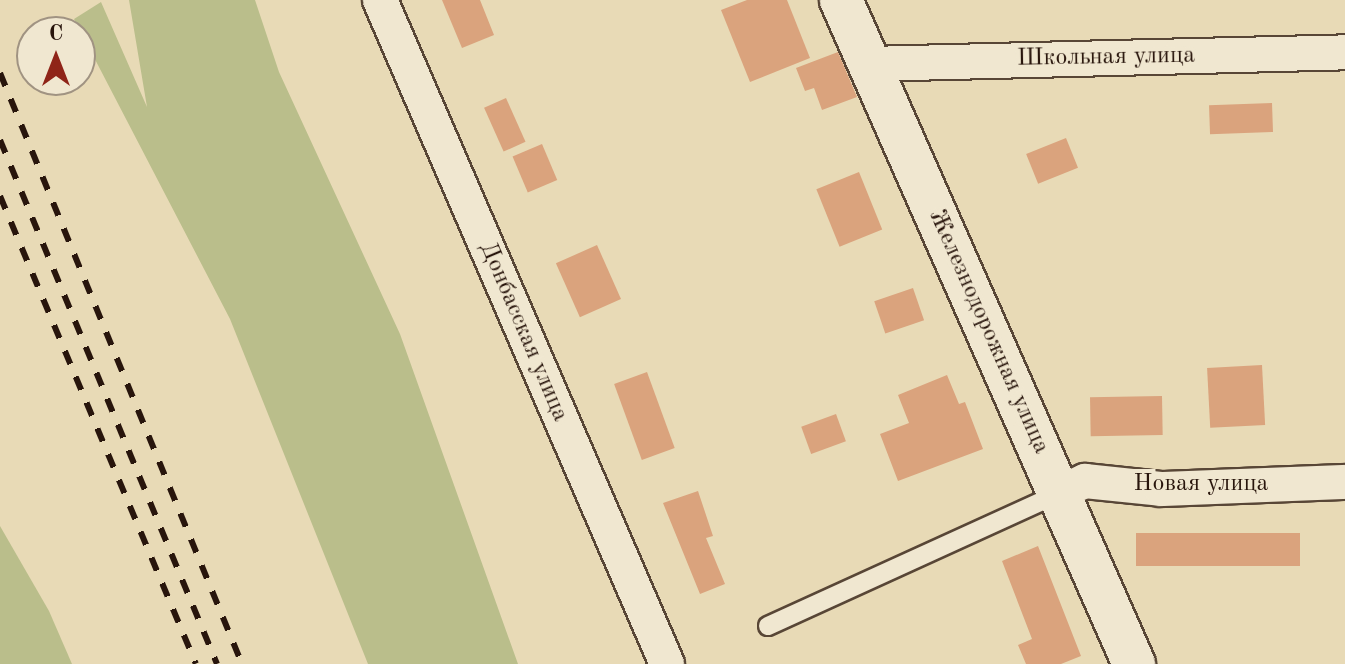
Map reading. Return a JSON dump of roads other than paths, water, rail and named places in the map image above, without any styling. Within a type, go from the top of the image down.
[{"type":"street","name":"Донбасская улица","points":[[380,0],[667,664]]},
{"type":"street","name":"Железнодорожная улица","points":[[841,0],[1134,664]]},
{"type":"street","name":"Школьная улица","points":[[868,64],[1345,52]]},
{"type":"street","name":"Новая улица","points":[[1060,493],[1085,481],[1161,489],[1345,482]]},
{"type":"lane","points":[[768,626],[1060,493]]},
{"type":"railway","points":[[0,73],[242,664]]},
{"type":"railway","points":[[0,140],[217,664]]},
{"type":"railway","points":[[0,196],[196,664]]}]
